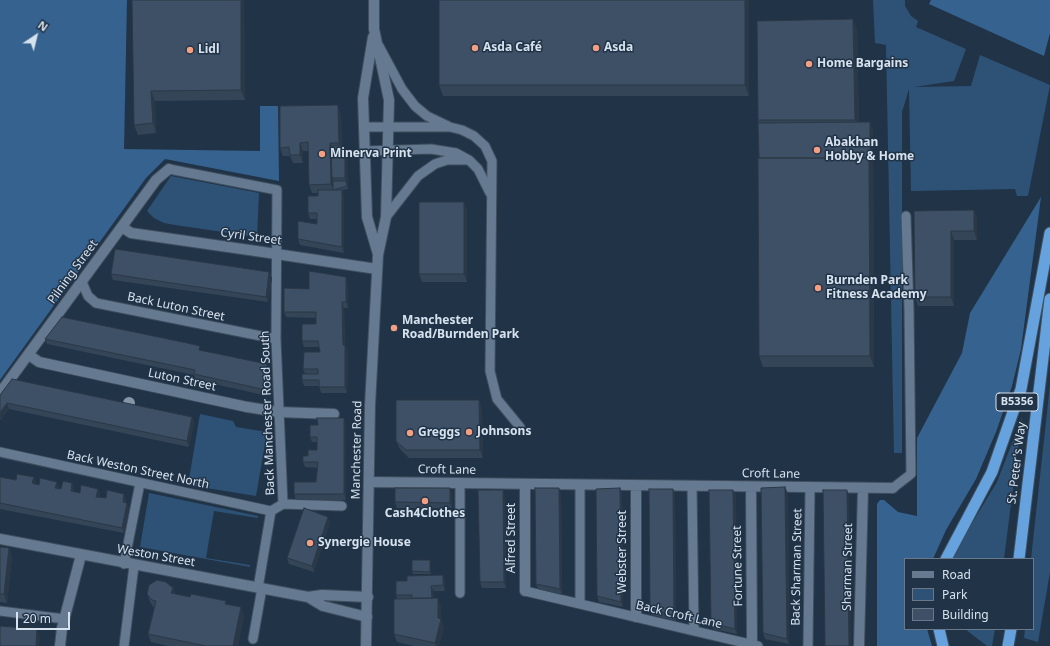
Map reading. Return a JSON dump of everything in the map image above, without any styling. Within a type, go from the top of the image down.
[{"type":"highway","name":"B5356","points":[[947,558],[992,472],[1021,389],[1050,232]]},
{"type":"highway","name":"St. Peter's Way","points":[[1019,558],[1050,299]]},
{"type":"highway","points":[[939,630],[943,646]]},
{"type":"street","name":"Manchester Road","points":[[374,0],[374,29],[363,98],[367,216],[378,255]]},
{"type":"street","name":"Manchester Road","points":[[366,646],[369,482],[377,269],[378,255],[386,217],[389,100],[374,29]]},
{"type":"street","name":"Pilning Street","points":[[0,393],[156,180],[169,169]]},
{"type":"street","name":"Cyril Street","points":[[122,227],[132,233],[377,269]]},
{"type":"street","name":"Luton Street","points":[[28,355],[39,362],[247,407],[279,412],[334,414]]},
{"type":"street","name":"Croft Lane","points":[[369,482],[893,488]]},
{"type":"street","name":"Alfred Street","points":[[525,484],[525,591]]},
{"type":"street","name":"Webster Street","points":[[636,486],[636,617]]},
{"type":"street","name":"Fortune Street","points":[[750,487],[755,645]]},
{"type":"street","name":"Sharman Street","points":[[859,646],[863,488]]},
{"type":"street","name":"Weston Street","points":[[0,539],[134,566],[308,597],[322,595],[368,597]]},
{"type":"street","points":[[60,646],[80,555]]},
{"type":"street","name":"Weston Street","points":[[308,597],[323,606],[367,617]]},
{"type":"lane","points":[[377,41],[402,89],[415,106],[428,116],[450,127],[462,130],[485,146],[492,161],[490,372],[497,399],[520,427]]},
{"type":"lane","points":[[364,127],[450,127]]},
{"type":"lane","points":[[365,151],[431,149],[456,154],[469,160],[478,169],[491,194]]},
{"type":"lane","points":[[386,217],[418,176],[435,164],[447,160],[469,160]]},
{"type":"lane","name":"Back Manchester Road South","points":[[169,169],[277,190],[276,339],[283,504],[271,511],[253,639]]},
{"type":"lane","name":"Croft Lane","points":[[893,488],[911,474],[906,216]]},
{"type":"lane","name":"Back Luton Street","points":[[82,282],[88,296],[96,302],[276,339]]},
{"type":"lane","name":"Back Weston Street North","points":[[0,452],[271,511]]},
{"type":"lane","points":[[124,564],[140,483]]},
{"type":"lane","points":[[460,484],[460,593]]},
{"type":"lane","points":[[580,485],[580,604]]},
{"type":"lane","points":[[692,486],[694,631]]},
{"type":"lane","name":"Back Sharman Street","points":[[808,646],[810,488]]},
{"type":"lane","points":[[283,504],[342,506]]},
{"type":"lane","points":[[124,646],[134,566]]},
{"type":"lane","name":"Back Croft Lane","points":[[525,591],[755,645]]},
{"type":"lane","points":[[0,611],[65,618]]},
{"type":"green space","points":[[873,0],[905,0],[905,6],[911,16],[918,21],[916,27],[966,49],[954,81],[914,87],[971,86],[980,55],[1050,85],[1028,196],[1017,196],[1015,189],[911,191],[909,89],[902,112],[902,453],[894,453],[886,45],[875,43]]},
{"type":"green space","points":[[171,176],[259,193],[257,237],[164,223],[154,218],[147,211]]},
{"type":"green space","points":[[1050,385],[1050,572],[1038,642],[1024,638],[1025,630],[1034,630],[1034,558],[1031,558]]},
{"type":"green space","points":[[200,414],[233,421],[236,427],[267,432],[256,496],[188,485]]},
{"type":"green space","points":[[1022,417],[1004,558],[953,558],[957,548],[997,482]]},
{"type":"green space","points":[[149,493],[258,516],[258,518],[214,511],[206,558],[250,565],[250,567],[140,547]]},
{"type":"green space","points":[[966,630],[995,630],[992,646],[987,646]]},
{"type":"shaded area","points":[[0,0],[127,0],[124,149],[260,151],[260,106],[278,106],[279,181],[165,159],[146,178],[0,380]]},
{"type":"shaded area","points":[[931,0],[1050,0],[1050,33],[1044,56],[929,4]]},
{"type":"shaded area","points":[[1041,197],[1021,349],[1012,386],[996,432],[976,479],[946,530],[933,558],[904,558],[904,630],[927,630],[932,646],[877,646],[877,504],[880,500],[884,500],[898,512],[917,516],[917,438],[962,353],[970,313]]},
{"type":"building","name":"Lidl","points":[[132,0],[241,0],[241,90],[151,91],[153,123],[134,125]]},
{"type":"building","name":"Asda","points":[[439,0],[745,0],[745,85],[439,85]]},
{"type":"building","name":"Home Bargains","points":[[853,19],[855,120],[758,120],[757,21]]},
{"type":"building","name":"Minerva Print","points":[[338,105],[339,143],[330,143],[331,184],[309,185],[308,142],[300,143],[300,155],[290,155],[289,147],[280,148],[280,106]]},
{"type":"building","name":"Abakhan Hobby & Home","points":[[870,122],[870,160],[869,158],[759,158],[758,123]]},
{"type":"building","points":[[340,145],[345,151],[345,178],[332,178],[331,146]]},
{"type":"building","name":"Burnden Park Fitness Academy","points":[[758,158],[869,158],[870,356],[759,356]]},
{"type":"building","points":[[333,181],[346,181],[347,186],[333,190]]},
{"type":"building","points":[[318,190],[342,190],[342,247],[298,239],[298,221],[317,224],[317,213],[308,213],[308,196],[318,196]]},
{"type":"building","points":[[419,202],[464,202],[464,274],[419,274]]},
{"type":"building","points":[[974,210],[974,231],[951,231],[951,297],[915,297],[914,211]]},
{"type":"building","points":[[115,249],[269,272],[266,297],[111,274]]},
{"type":"building","points":[[309,271],[346,277],[346,302],[342,302],[343,345],[345,345],[345,387],[319,387],[319,380],[302,380],[302,374],[318,374],[318,369],[303,369],[304,352],[320,352],[318,341],[302,341],[302,324],[316,324],[316,312],[284,312],[284,288],[309,289]]},
{"type":"building","points":[[62,317],[187,343],[200,346],[199,350],[267,364],[266,390],[194,374],[195,370],[45,339]]},
{"type":"building","points":[[12,379],[192,417],[187,441],[7,403],[0,413],[0,395]]},
{"type":"building","points":[[396,400],[479,400],[480,450],[406,450],[396,441]]},
{"type":"building","points":[[317,418],[344,418],[344,494],[294,494],[294,482],[316,482],[318,462],[303,462],[303,456],[308,456],[308,450],[317,450],[317,437],[310,437],[310,425],[318,425]]},
{"type":"building","points":[[17,474],[34,477],[32,483],[39,485],[40,478],[57,482],[55,488],[61,489],[63,481],[72,483],[71,491],[80,493],[81,485],[98,489],[96,497],[106,498],[107,490],[124,494],[123,502],[127,503],[122,528],[0,503],[0,477],[16,480]]},
{"type":"building","points":[[785,487],[787,639],[763,633],[761,488]]},
{"type":"building","points":[[395,488],[450,488],[450,503],[395,502]]},
{"type":"building","points":[[535,488],[559,488],[560,589],[536,584]]},
{"type":"building","points":[[620,488],[621,602],[597,596],[596,489]]},
{"type":"building","points":[[649,489],[673,489],[674,615],[650,609]]},
{"type":"building","points":[[478,490],[503,490],[504,582],[480,582]]},
{"type":"building","points":[[709,490],[733,490],[735,629],[711,623]]},
{"type":"building","points":[[823,490],[847,490],[849,646],[825,646]]},
{"type":"building","name":"Synergie House","points":[[304,508],[328,517],[312,566],[287,558]]},
{"type":"building","points":[[0,547],[9,548],[4,594],[0,594]]},
{"type":"building","points":[[412,560],[430,560],[430,572],[412,571]]},
{"type":"building","points":[[443,575],[443,585],[431,586],[432,598],[412,598],[412,595],[396,595],[396,581],[407,581],[407,576]]},
{"type":"building","points":[[157,580],[166,582],[173,588],[171,593],[190,597],[191,594],[226,601],[225,604],[241,607],[233,646],[206,646],[148,634],[156,601],[152,600],[147,594],[149,585]]},
{"type":"building","points":[[438,598],[438,618],[441,619],[435,643],[394,634],[394,599]]},
{"type":"building","points":[[0,626],[37,629],[36,646],[0,646]]},
{"type":"place","name":"Asda Café","points":[[475,48]]},
{"type":"place","name":"Asda","points":[[596,48]]},
{"type":"place","name":"Lidl","points":[[190,50]]},
{"type":"place","name":"Home Bargains","points":[[809,64]]},
{"type":"place","name":"Abakhan Hobby & Home","points":[[817,150]]},
{"type":"place","name":"Minerva Print","points":[[322,154]]},
{"type":"place","name":"Burnden Park Fitness Academy","points":[[818,288]]},
{"type":"place","name":"Manchester Road/Burnden Park","points":[[394,328]]},
{"type":"place","name":"Johnsons","points":[[469,432]]},
{"type":"place","name":"Greggs","points":[[410,433]]},
{"type":"place","name":"Cash4Clothes","points":[[425,501]]},
{"type":"place","name":"Synergie House","points":[[310,543]]}]
